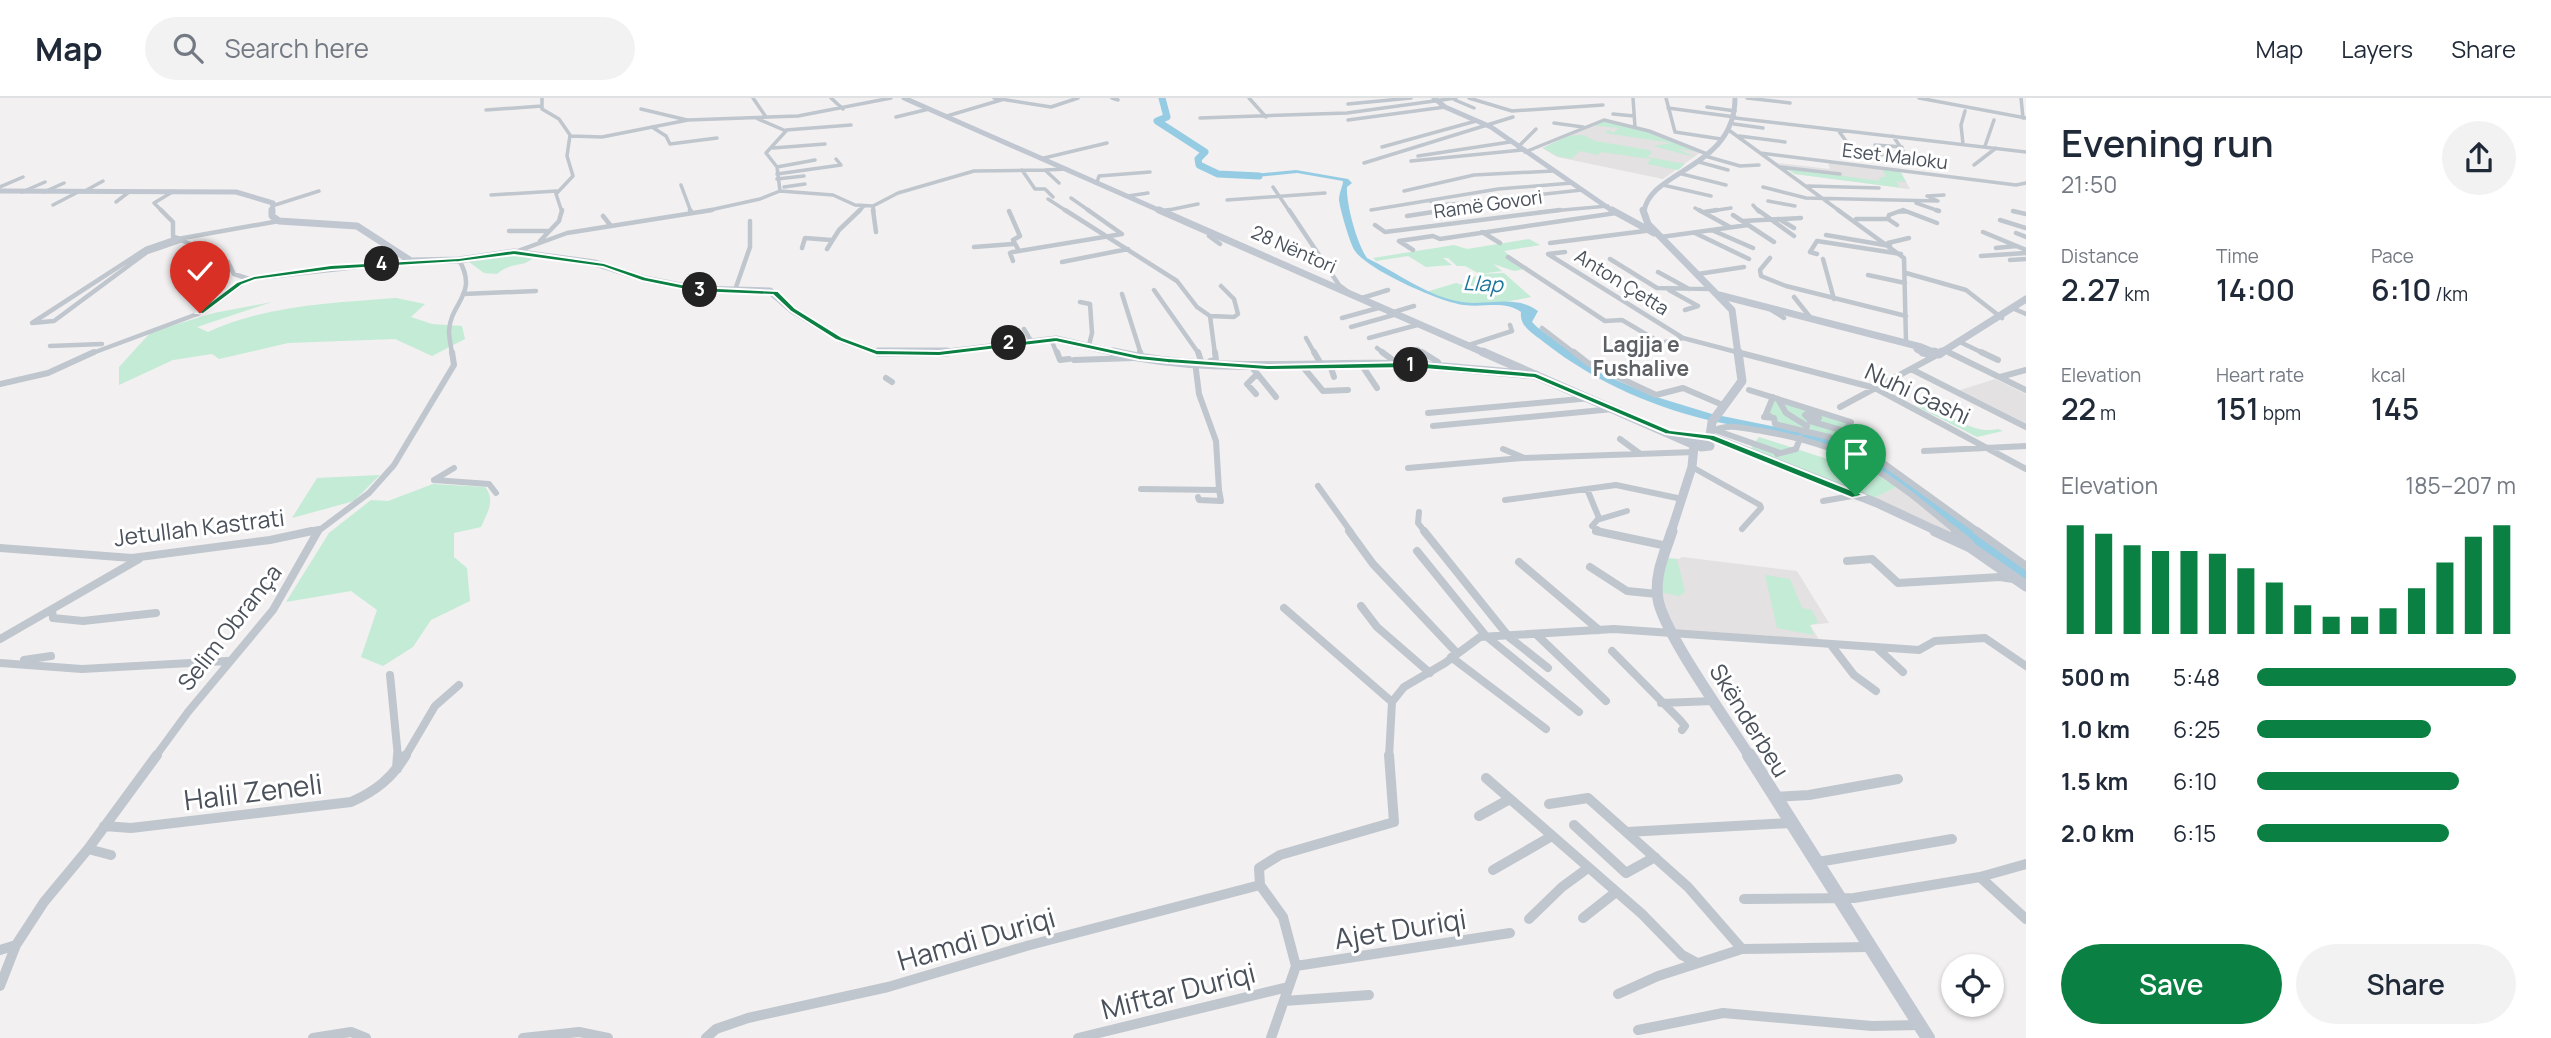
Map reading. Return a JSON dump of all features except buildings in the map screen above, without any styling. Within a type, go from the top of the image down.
[{"type":"main road","name":"28 Nëntori","points":[[904,98],[1668,432],[1761,458],[1858,495],[1970,547],[2026,586]]},
{"type":"main road","points":[[1657,594],[1657,578],[1700,443],[1742,381],[1731,310],[1644,219],[1643,210],[1647,198],[1699,162],[1721,139],[1734,120],[1735,98]]},
{"type":"main road","points":[[1436,100],[1445,107],[1487,125],[1616,213],[1659,236]]},
{"type":"main road","points":[[0,189],[21,192],[231,192],[275,205],[272,216],[278,221],[357,226],[411,261],[459,260],[514,252],[595,263],[674,286],[775,293],[792,310],[839,338],[876,352],[939,353],[1051,339],[1140,358],[1251,366],[1439,366],[1536,375]]},
{"type":"main road","points":[[1715,292],[1938,352],[1960,342],[2026,299]]},
{"type":"main road","name":"Skënderbeu","points":[[1657,594],[1673,634],[1928,1038]]},
{"type":"street","points":[[491,195],[557,191],[573,176],[567,156],[570,136],[559,119],[545,111],[541,105],[542,98]]},
{"type":"street","points":[[753,98],[765,120],[786,130],[851,125]]},
{"type":"street","points":[[831,98],[843,109]]},
{"type":"street","points":[[765,120],[869,107],[891,98]]},
{"type":"street","points":[[994,98],[1054,107],[1078,98]]},
{"type":"street","points":[[1112,98],[1118,100]]},
{"type":"street","points":[[1249,98],[1266,117]]},
{"type":"street","points":[[1348,104],[1411,98]]},
{"type":"street","points":[[1469,98],[1509,111],[1603,105]]},
{"type":"street","points":[[1633,98],[1635,127]]},
{"type":"street","points":[[1666,98],[1675,132],[1721,139]]},
{"type":"street","points":[[1747,98],[1790,103]]},
{"type":"street","points":[[1919,98],[2024,118],[2021,98]]},
{"type":"street","points":[[1200,118],[1266,117],[1456,99],[1474,108]]},
{"type":"street","points":[[947,117],[1001,100]]},
{"type":"street","points":[[486,110],[541,105]]},
{"type":"street","points":[[1348,120],[1445,107]]},
{"type":"street","points":[[1707,107],[1734,120],[1763,128]]},
{"type":"street","points":[[1668,108],[1734,120],[1892,135],[2026,152]]},
{"type":"street","points":[[641,109],[688,120]]},
{"type":"street","points":[[896,117],[929,109]]},
{"type":"street","points":[[1963,144],[1961,125],[1965,111]]},
{"type":"street","points":[[1613,114],[1633,116]]},
{"type":"street","points":[[1364,163],[1513,117]]},
{"type":"street","points":[[570,136],[602,137],[688,120],[758,119],[783,122]]},
{"type":"street","points":[[1510,142],[1411,160],[1522,150],[1604,120],[1649,131],[1740,166],[1759,164]]},
{"type":"street","points":[[1734,120],[1738,136],[1901,254],[1905,260],[1906,273],[1906,342]]},
{"type":"street","points":[[1985,146],[1994,120]]},
{"type":"street","points":[[1382,147],[1476,121]]},
{"type":"street","points":[[1554,123],[1583,127]]},
{"type":"street","points":[[652,127],[666,136],[669,143],[717,138]]},
{"type":"street","points":[[1522,150],[1536,129]]},
{"type":"street","points":[[780,190],[777,172],[766,153],[786,130]]},
{"type":"street","points":[[1838,130],[1846,141]]},
{"type":"street","points":[[1649,131],[1672,133]]},
{"type":"street","points":[[1850,131],[1856,140]]},
{"type":"street","points":[[1866,153],[1909,159],[1892,135]]},
{"type":"street","points":[[1738,136],[1786,142]]},
{"type":"street","points":[[1044,158],[1107,143]]},
{"type":"street","points":[[773,148],[825,144]]},
{"type":"street","points":[[1875,145],[1902,147]]},
{"type":"street","points":[[1975,165],[1996,148]]},
{"type":"street","name":"Eset Maloku","points":[[1760,153],[2015,185],[2026,183]]},
{"type":"street","points":[[777,172],[841,166],[836,159]]},
{"type":"street","points":[[777,172],[815,160]]},
{"type":"street","points":[[1699,162],[1728,170]]},
{"type":"street","points":[[1499,170],[1546,167]]},
{"type":"street","points":[[1779,167],[1840,174]]},
{"type":"street","points":[[780,190],[836,195],[864,206],[873,206],[898,193],[974,171],[1067,169]]},
{"type":"street","points":[[1022,170],[1035,189],[1045,189],[1050,198],[1177,281],[1197,307],[1210,316],[1234,317],[1238,314],[1234,299],[1221,286]]},
{"type":"street","points":[[1045,170],[1059,183]]},
{"type":"street","points":[[1405,191],[1474,175],[1553,171]]},
{"type":"street","points":[[777,172],[810,175]]},
{"type":"street","points":[[1097,182],[1096,178],[1099,176],[1150,172]]},
{"type":"street","points":[[1684,172],[1720,178]]},
{"type":"street","points":[[1684,172],[1726,185]]},
{"type":"street","points":[[0,189],[23,177]]},
{"type":"street","points":[[53,205],[103,181]]},
{"type":"street","points":[[21,192],[45,182]]},
{"type":"street","points":[[43,192],[64,183]]},
{"type":"street","points":[[1371,209],[1498,189],[1572,183]]},
{"type":"street","points":[[514,252],[560,235],[760,200],[780,190],[805,184]]},
{"type":"street","points":[[1665,184],[1712,194]]},
{"type":"street","points":[[681,185],[685,202],[692,213]]},
{"type":"street","points":[[1807,186],[1879,188]]},
{"type":"street","points":[[1273,187],[1339,285],[1347,291]]},
{"type":"street","points":[[1763,187],[1825,199],[1938,201],[1927,196],[1944,195]]},
{"type":"street","points":[[1509,198],[1582,190]]},
{"type":"street","points":[[174,191],[155,202],[173,222],[173,236],[228,262],[234,274],[249,279],[411,261]]},
{"type":"street","points":[[275,205],[319,191]]},
{"type":"street","points":[[537,243],[563,210],[557,191]]},
{"type":"street","points":[[1777,191],[1768,202],[1795,206]]},
{"type":"street","points":[[116,202],[129,192]]},
{"type":"street","points":[[1128,196],[1148,193]]},
{"type":"street","points":[[1227,200],[1325,193]]},
{"type":"street","points":[[1013,261],[1010,253],[1122,234],[1071,198]]},
{"type":"street","points":[[1407,216],[1446,210],[1430,200]]},
{"type":"street","points":[[1909,201],[1938,211]]},
{"type":"street","points":[[1922,201],[1935,205]]},
{"type":"street","points":[[1437,205],[1477,202]]},
{"type":"street","points":[[702,203],[702,211]]},
{"type":"street","points":[[1164,211],[1198,204]]},
{"type":"street","points":[[1752,205],[1766,219],[1794,236]]},
{"type":"street","points":[[827,249],[831,240],[864,206]]},
{"type":"street","points":[[873,206],[876,232]]},
{"type":"street","name":"Ramë Govori","points":[[1375,225],[1385,232],[1514,214],[1608,206]]},
{"type":"street","points":[[1695,208],[1731,228]]},
{"type":"street","points":[[1703,212],[1731,208]]},
{"type":"street","points":[[1888,219],[1889,215],[1903,210],[1937,223]]},
{"type":"street","points":[[1009,211],[1020,236],[1013,240],[1013,244]]},
{"type":"street","points":[[2013,211],[2026,215]]},
{"type":"street","points":[[1413,250],[1399,241],[1616,213]]},
{"type":"street","points":[[1733,215],[1774,242]]},
{"type":"street","points":[[603,216],[611,226]]},
{"type":"street","points":[[1659,236],[1731,228],[1766,219],[1801,218]]},
{"type":"street","points":[[1779,219],[1794,228]]},
{"type":"street","points":[[1855,219],[1888,219]]},
{"type":"street","points":[[1888,219],[1897,225]]},
{"type":"street","points":[[2000,220],[2026,228]]},
{"type":"street","points":[[181,240],[153,249],[54,321],[32,323],[146,249],[181,240],[278,221]]},
{"type":"street","points":[[735,290],[750,247],[750,222]]},
{"type":"street","points":[[1550,243],[1645,230]]},
{"type":"street","points":[[1713,230],[1753,248]]},
{"type":"street","points":[[509,231],[549,231]]},
{"type":"street","name":"28 Nëntori","points":[[1212,232],[1209,236],[1220,244]]},
{"type":"street","points":[[1482,232],[1500,243]]},
{"type":"street","points":[[1983,232],[2026,252]]},
{"type":"street","points":[[1694,233],[1749,258]]},
{"type":"street","points":[[2016,233],[2026,237]]},
{"type":"street","points":[[1825,235],[1889,244],[1909,238]]},
{"type":"street","points":[[802,248],[805,238],[831,240]]},
{"type":"street","points":[[1817,254],[1810,252],[1816,241],[1901,254]]},
{"type":"street","points":[[974,247],[1013,244],[1020,251]]},
{"type":"street","points":[[1996,248],[2016,246]]},
{"type":"street","points":[[1062,262],[1129,248]]},
{"type":"street","points":[[1308,252],[1316,250]]},
{"type":"street","name":"Anton Çetta","points":[[1565,252],[1548,254],[1683,338],[1738,350]]},
{"type":"street","points":[[1981,256],[2026,252]]},
{"type":"street","points":[[1508,257],[1605,321],[1626,321],[1661,343],[1683,338]]},
{"type":"street","points":[[1770,258],[1760,270],[1761,276],[1834,299],[1906,316]]},
{"type":"street","points":[[1610,259],[1657,288],[1715,292]]},
{"type":"street","points":[[1823,259],[1834,299]]},
{"type":"street","points":[[2011,260],[2026,259]]},
{"type":"street","name":"Selim Obrança","points":[[0,986],[16,945],[59,881],[88,849],[228,661],[273,610],[319,529],[369,493],[403,450],[454,365],[449,328],[463,294],[467,274],[459,260]]},
{"type":"street","points":[[1698,274],[1744,267]]},
{"type":"street","points":[[108,272],[125,268]]},
{"type":"street","points":[[1519,271],[1528,270]]},
{"type":"street","points":[[1658,272],[1690,289]]},
{"type":"street","points":[[1906,273],[1966,290],[1999,316]]},
{"type":"street","points":[[1868,275],[1905,283]]},
{"type":"street","points":[[0,384],[48,373],[118,341],[200,313],[249,279]]},
{"type":"street","points":[[1154,290],[1201,356],[1202,407],[1216,441],[1221,501],[1199,500],[1198,496]]},
{"type":"street","points":[[1362,298],[1388,290]]},
{"type":"street","points":[[1669,290],[1698,306],[1685,310]]},
{"type":"street","points":[[463,294],[536,291]]},
{"type":"street","points":[[1051,339],[1060,360],[1140,358],[1122,294]]},
{"type":"street","points":[[1794,297],[1805,307],[1810,317]]},
{"type":"street","points":[[1080,302],[1090,304],[1092,333],[1089,345]]},
{"type":"street","points":[[1351,327],[1414,306]]},
{"type":"street","points":[[1767,306],[1784,318]]},
{"type":"street","points":[[1342,318],[1382,307]]},
{"type":"street","points":[[2012,308],[2026,314]]},
{"type":"street","points":[[1202,361],[1216,360],[1210,316]]},
{"type":"street","points":[[1369,338],[1422,324]]},
{"type":"street","points":[[1469,345],[1512,331],[1510,325]]},
{"type":"street","points":[[1542,328],[1588,363],[1656,395],[1683,388],[1718,414]]},
{"type":"street","points":[[1024,329],[1031,341]]},
{"type":"street","points":[[1306,338],[1321,364],[1310,366]]},
{"type":"street","points":[[50,346],[118,341]]},
{"type":"street","points":[[1960,342],[1998,360]]},
{"type":"street","points":[[1377,348],[1398,365]]},
{"type":"street","points":[[1919,348],[1919,365]]},
{"type":"street","points":[[1417,349],[1438,362],[1439,366]]},
{"type":"street","name":"Nuhi Gashi","points":[[1738,350],[1875,388],[2026,469]]},
{"type":"street","points":[[1404,352],[1419,364],[1412,365]]},
{"type":"street","points":[[1840,407],[1938,352],[2026,390]]},
{"type":"street","points":[[1788,363],[1795,357]]},
{"type":"street","points":[[1362,364],[1377,388]]},
{"type":"street","points":[[1384,364],[1394,366],[1402,378]]},
{"type":"street","points":[[1330,365],[1328,366],[1334,377]]},
{"type":"street","points":[[1251,366],[1276,397]]},
{"type":"street","points":[[1298,367],[1303,368],[1323,391],[1348,390]]},
{"type":"street","points":[[1911,369],[2026,427]]},
{"type":"street","points":[[2000,377],[2026,370]]},
{"type":"street","points":[[1256,375],[1247,384],[1256,394]]},
{"type":"street","points":[[1749,390],[1775,398],[1826,445],[1862,461],[1979,550]]},
{"type":"street","name":"28 Nëntori","points":[[1428,413],[1591,398]]},
{"type":"street","points":[[1774,418],[1766,414],[1775,398]]},
{"type":"street","points":[[1775,398],[1786,413],[1895,468],[2026,566]]},
{"type":"street","points":[[1433,426],[1614,408]]},
{"type":"street","points":[[1764,417],[1774,418]]},
{"type":"street","points":[[1774,418],[1775,424],[1845,429]]},
{"type":"street","points":[[1780,453],[1719,434],[1715,430],[1725,425],[1852,422],[1838,440]]},
{"type":"street","points":[[1761,458],[1796,449],[1807,425]]},
{"type":"street","points":[[1620,439],[1640,454]]},
{"type":"street","points":[[1408,468],[1522,458],[1640,454],[1700,443]]},
{"type":"street","points":[[1924,451],[2026,446]]},
{"type":"street","points":[[1503,449],[1522,458]]},
{"type":"street","points":[[1692,467],[1760,505],[1762,508],[1742,530]]},
{"type":"street","points":[[454,468],[433,480],[489,484],[496,493]]},
{"type":"street","points":[[1505,500],[1616,485],[1682,499]]},
{"type":"street","points":[[1318,486],[1373,564],[1453,655],[1546,729]]},
{"type":"street","points":[[1141,489],[1219,490]]},
{"type":"street","points":[[1587,489],[1598,509],[1597,520]]},
{"type":"street","points":[[1824,501],[1858,495]]},
{"type":"street","points":[[1627,511],[1597,520],[1592,526],[1599,533],[1667,546]]},
{"type":"street","points":[[1419,512],[1418,523],[1509,636],[1548,668]]},
{"type":"street","name":"Jetullah Kastrati","points":[[0,548],[58,550],[106,558],[149,556],[270,540],[319,529]]},
{"type":"street","points":[[1417,551],[1486,636],[1579,712]]},
{"type":"street","points":[[0,639],[124,566],[149,556]]},
{"type":"street","points":[[1847,561],[1872,559],[1898,583],[2000,577],[2014,579]]},
{"type":"street","points":[[1519,562],[1600,630]]},
{"type":"street","points":[[1590,567],[1627,591],[1657,594]]},
{"type":"street","points":[[1361,606],[1377,627],[1430,673]]},
{"type":"street","points":[[1284,608],[1392,702]]},
{"type":"street","points":[[52,610],[52,618],[83,621],[156,613]]},
{"type":"street","points":[[1271,1038],[1296,966],[1283,918],[1260,885],[1259,868],[1273,858],[1394,822],[1389,759],[1392,702],[1404,687],[1486,636],[1600,630],[1919,650],[1935,641],[1985,638],[2026,666]]},
{"type":"street","points":[[1538,635],[1606,701]]},
{"type":"street","points":[[1831,645],[1854,675],[1876,691]]},
{"type":"street","points":[[1876,647],[1903,673]]},
{"type":"street","points":[[1612,651],[1685,726],[1682,730]]},
{"type":"street","points":[[10,663],[51,656]]},
{"type":"street","points":[[0,663],[82,669],[228,661]]},
{"type":"street","points":[[390,675],[399,745],[397,770]]},
{"type":"street","name":"Halil Zeneli","points":[[104,826],[131,828],[351,802],[377,790],[397,770],[435,706],[459,685]]},
{"type":"street","points":[[1661,703],[1714,701]]},
{"type":"street","points":[[1486,778],[1616,892],[1682,955],[1697,963]]},
{"type":"street","points":[[1774,797],[1809,795],[1898,779]]},
{"type":"street","points":[[1549,804],[1588,798],[1705,904],[1742,949]]},
{"type":"street","points":[[1479,816],[1508,800]]},
{"type":"street","points":[[1627,832],[1793,823]]},
{"type":"street","points":[[1574,825],[1626,873],[1656,857]]},
{"type":"street","points":[[1493,870],[1552,836]]},
{"type":"street","points":[[1817,862],[1842,860],[1952,839]]},
{"type":"street","points":[[88,849],[111,855]]},
{"type":"street","points":[[1744,899],[1854,898],[1980,877],[2024,866]]},
{"type":"street","points":[[1529,919],[1562,887],[1588,868]]},
{"type":"street","points":[[1980,877],[2026,919]]},
{"type":"street","name":"Hamdi Duriqi","points":[[706,1038],[748,1018],[888,987],[1030,945],[1260,885]]},
{"type":"street","points":[[1583,918],[1616,892]]},
{"type":"street","name":"Ajet Duriqi","points":[[1296,966],[1510,933]]},
{"type":"street","points":[[0,950],[16,945]]},
{"type":"street","points":[[1618,995],[1658,976],[1742,949],[1869,947]]},
{"type":"street","name":"Miftar Duriqi","points":[[1078,1038],[1180,1011],[1288,987]]},
{"type":"street","points":[[1284,1002],[1369,995]]},
{"type":"street","points":[[1638,1030],[1723,1013],[1872,1026],[1920,1025]]},
{"type":"street","points":[[523,1038],[579,1031],[608,1038]]},
{"type":"street","points":[[313,1038],[351,1032],[366,1038]]},
{"type":"shaded area","points":[[1601,121],[1639,129],[1701,152],[1663,179],[1557,157],[1542,148]]},
{"type":"shaded area","points":[[1828,162],[1900,171],[1910,189],[1795,174],[1777,163],[1830,169]]},
{"type":"shaded area","points":[[1995,379],[2026,394],[2026,425],[1957,391]]},
{"type":"shaded area","points":[[1896,487],[1962,538],[1874,498]]},
{"type":"shaded area","points":[[1682,557],[1797,571],[1829,623],[1810,625],[1820,641],[1674,631],[1666,612],[1660,578],[1665,558]]},
{"type":"green space","points":[[1601,121],[1640,129],[1697,152],[1676,148],[1695,157],[1653,146],[1672,143],[1605,133],[1609,130],[1613,133],[1619,128],[1590,125]]},
{"type":"green space","points":[[1583,135],[1595,141],[1649,150],[1652,153],[1647,157],[1685,164],[1678,170],[1647,164],[1651,159],[1580,151],[1571,159],[1557,156],[1543,148],[1568,136]]},
{"type":"green space","points":[[1785,168],[1880,181],[1879,177],[1886,177],[1882,169],[1900,171],[1906,182],[1896,181],[1899,187],[1910,189],[1795,174]]},
{"type":"green space","points":[[1529,239],[1540,245],[1504,251],[1525,269],[1514,271],[1493,264],[1502,271],[1480,274],[1465,266],[1457,266],[1448,258],[1443,258],[1452,265],[1426,267],[1408,256],[1376,261],[1373,258],[1454,245],[1467,249]]},
{"type":"green space","points":[[518,255],[533,258],[525,263],[507,267],[497,274],[484,273],[469,262]]},
{"type":"green space","points":[[1504,273],[1531,297],[1492,304],[1464,304],[1438,298],[1426,292],[1456,283],[1466,286],[1468,280],[1480,274]]},
{"type":"green space","points":[[396,298],[425,304],[411,317],[432,324],[462,326],[465,339],[432,356],[395,339],[288,343],[219,359],[212,354],[173,360],[119,385],[119,367],[151,332],[214,313],[272,302],[197,327],[208,332],[230,323],[276,311]]},
{"type":"green space","points":[[1773,397],[1851,422],[1847,427],[1835,427],[1843,431],[1838,440],[1775,424],[1766,414]]},
{"type":"green space","points":[[1939,399],[1945,401],[1932,405],[1971,427],[2003,431],[1977,437],[1914,405]]},
{"type":"green space","points":[[1707,433],[1751,448],[1759,437],[1849,466],[1852,459],[1896,487],[1874,498]]},
{"type":"green space","points":[[380,475],[354,501],[292,518],[317,478]]},
{"type":"green space","points":[[433,484],[485,487],[490,497],[481,527],[454,533],[454,557],[467,568],[470,601],[431,620],[413,647],[383,666],[361,657],[377,610],[351,591],[286,602],[329,533],[371,500],[388,501]]},
{"type":"green space","points":[[1665,558],[1677,559],[1685,592],[1679,596],[1660,592]]},
{"type":"green space","points":[[1765,575],[1790,579],[1802,608],[1812,610],[1818,623],[1810,625],[1814,635],[1777,628]]},
{"type":"water","points":[[1296,170],[1348,179],[1352,183],[1347,187],[1350,213],[1367,258],[1425,290],[1449,299],[1472,303],[1511,302],[1529,306],[1538,311],[1532,322],[1537,327],[1598,372],[1653,396],[1712,414],[1826,437],[1872,456],[2026,568],[2026,582],[1984,553],[1904,486],[1861,458],[1824,444],[1730,425],[1652,403],[1585,371],[1528,330],[1522,322],[1521,312],[1514,308],[1453,303],[1389,276],[1362,259],[1355,251],[1339,200],[1343,181],[1297,173],[1246,178],[1243,175]]},
{"type":"waterway","name":"Llap","points":[[1162,98],[1167,117],[1157,121],[1205,152],[1198,159],[1199,165],[1218,174],[1259,176]]},
{"type":"district","name":"Lagjja e Fushalive","points":[[1641,356]]},
{"type":"route","points":[[200,313],[239,284],[254,278],[331,268],[459,260],[514,252],[540,257],[561,257],[621,269],[645,279],[674,286],[775,293],[792,310],[839,338],[851,345],[876,352],[939,353],[1056,339],[1139,358],[1210,361],[1267,368],[1412,365],[1536,375],[1668,432],[1711,438],[1858,495],[1856,496]]}]
